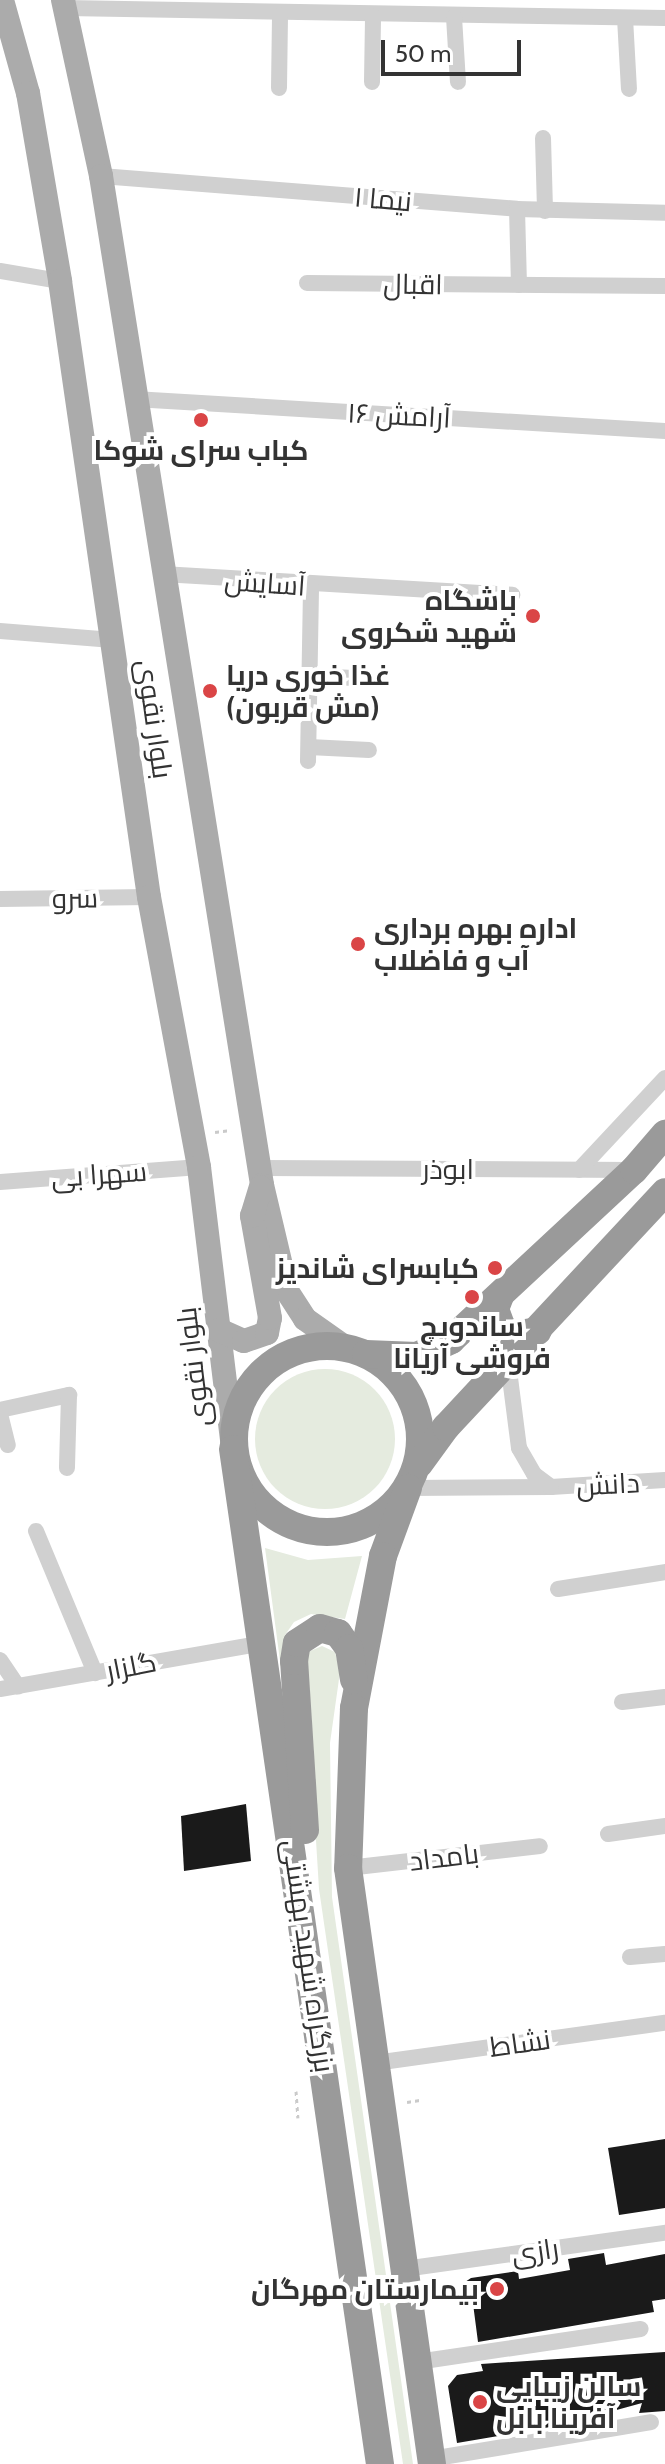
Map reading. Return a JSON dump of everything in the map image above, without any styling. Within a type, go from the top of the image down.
[{"type":"highway","points":[[665,1134],[634,1170],[500,1296],[451,1340],[429,1353],[404,1358],[356,1351],[302,1349],[264,1370],[239,1406],[233,1449],[239,1472],[257,1501],[284,1523],[306,1531],[353,1530],[384,1513],[446,1427],[665,1192]]},
{"type":"highway","points":[[500,1296],[495,1309],[502,1328],[513,1335],[538,1331]]},
{"type":"highway","points":[[356,1351],[385,1366],[412,1400],[419,1420],[412,1477]]},
{"type":"highway","name":"بزرگراه شهید بهشتی","points":[[233,1449],[304,1920],[380,2464]]},
{"type":"highway","name":"بزرگراه شهید بهشتی","points":[[412,1477],[383,1556],[354,1708],[348,1868],[432,2461]]},
{"type":"highway","points":[[304,1920],[305,1776],[294,1651],[311,1630],[329,1629],[345,1639],[353,1671],[354,1708]]},
{"type":"main road","name":"بلوار نقوی","points":[[2,0],[28,93],[60,281],[149,897],[199,1167],[233,1449]]},
{"type":"main road","name":"بلوار نقوی","points":[[65,4],[101,176],[162,574],[262,1176],[287,1291],[305,1319],[356,1351]]},
{"type":"main road","points":[[219,1330],[244,1341],[267,1333],[270,1318],[252,1216],[262,1176]]},
{"type":"street","points":[[65,4],[280,15],[665,18]]},
{"type":"street","points":[[279,88],[280,15]]},
{"type":"street","points":[[372,82],[373,16]]},
{"type":"street","points":[[454,17],[458,82]]},
{"type":"street","points":[[625,18],[629,89]]},
{"type":"street","points":[[543,138],[545,211]]},
{"type":"street","name":"نیما ۱","points":[[101,176],[545,211],[665,213]]},
{"type":"street","points":[[517,209],[519,285]]},
{"type":"street","points":[[0,271],[60,281]]},
{"type":"street","name":"اقبال","points":[[307,283],[665,286]]},
{"type":"street","name":"آرامش ۱۶","points":[[134,399],[665,431]]},
{"type":"street","name":"آسایش","points":[[162,574],[311,587],[512,595]]},
{"type":"street","points":[[311,587],[308,754],[369,750]]},
{"type":"street","points":[[0,631],[113,640]]},
{"type":"street","points":[[310,676],[354,678]]},
{"type":"street","name":"سرو","points":[[0,899],[149,897]]},
{"type":"street","points":[[579,1170],[665,1078]]},
{"type":"street","name":"سهرا بی","points":[[0,1182],[199,1167]]},
{"type":"street","name":"ابوذر","points":[[262,1176],[634,1170]]},
{"type":"street","points":[[508,1362],[519,1448],[534,1474],[551,1487]]},
{"type":"street","points":[[8,1445],[0,1412],[69,1395],[67,1468]]},
{"type":"street","name":"دانش","points":[[412,1477],[551,1487],[665,1480]]},
{"type":"street","points":[[36,1531],[95,1673]]},
{"type":"street","points":[[558,1589],[665,1572]]},
{"type":"street","name":"گلزار","points":[[0,1689],[263,1643]]},
{"type":"street","points":[[0,1660],[18,1687]]},
{"type":"street","points":[[622,1702],[665,1697]]},
{"type":"street","points":[[608,1834],[665,1826]]},
{"type":"street","name":"بامداد","points":[[348,1868],[540,1846]]},
{"type":"street","points":[[630,1957],[665,1954]]},
{"type":"street","name":"نشاط","points":[[375,2063],[665,2023]]},
{"type":"street","name":"رازی","points":[[404,2269],[665,2233]]},
{"type":"street","points":[[417,2362],[641,2329]]},
{"type":"street","points":[[432,2461],[651,2422]]},
{"type":"path","points":[[193,1134],[254,1127]]},
{"type":"path","points":[[296,2091],[298,2118]]},
{"type":"path","points":[[407,2102],[420,2100]]},
{"type":"shaded area","points":[[325,1369],[352,1374],[375,1389],[390,1412],[395,1439],[390,1466],[375,1489],[352,1504],[325,1509],[298,1504],[275,1489],[260,1466],[255,1439],[260,1412],[275,1389],[298,1374]]},
{"type":"shaded area","points":[[265,1548],[308,1560],[362,1556],[345,1619],[311,1614],[294,1622],[285,1635],[294,1766]]},
{"type":"shaded area","points":[[322,1646],[335,1652],[340,1672],[330,1743],[332,1897],[413,2464],[403,2464],[319,1889],[305,1662],[308,1652]]},
{"type":"building","points":[[246,1804],[251,1861],[184,1871],[181,1816]]},
{"type":"building","points":[[665,2139],[665,2208],[619,2215],[608,2148]]},
{"type":"building","points":[[604,2253],[606,2265],[665,2254],[665,2299],[652,2301],[654,2312],[478,2342],[472,2296],[464,2298],[462,2284],[471,2278],[518,2271],[519,2279],[570,2270],[568,2259]]},
{"type":"building","points":[[665,2352],[665,2411],[639,2413],[642,2403],[562,2425],[457,2443],[448,2386],[457,2375],[483,2371],[481,2364]]},
{"type":"place","name":"کباب سرای شوکا","points":[[201,420]]},
{"type":"place","name":"باشگاه شهید شکروی","points":[[533,616]]},
{"type":"place","name":"غذا خوری دریا (مش قربون)","points":[[210,691]]},
{"type":"place","name":"اداره بهره برداری آب و فاضلاب","points":[[358,944]]},
{"type":"place","name":"کبابسرای شاندیز","points":[[495,1268]]},
{"type":"place","name":"ساندویچ فروشی آریانا","points":[[472,1297]]},
{"type":"place","name":"بیمارستان مهرگان","points":[[497,2289]]},
{"type":"place","name":"سالن زیبایی آفرینا بابل","points":[[480,2402]]}]
